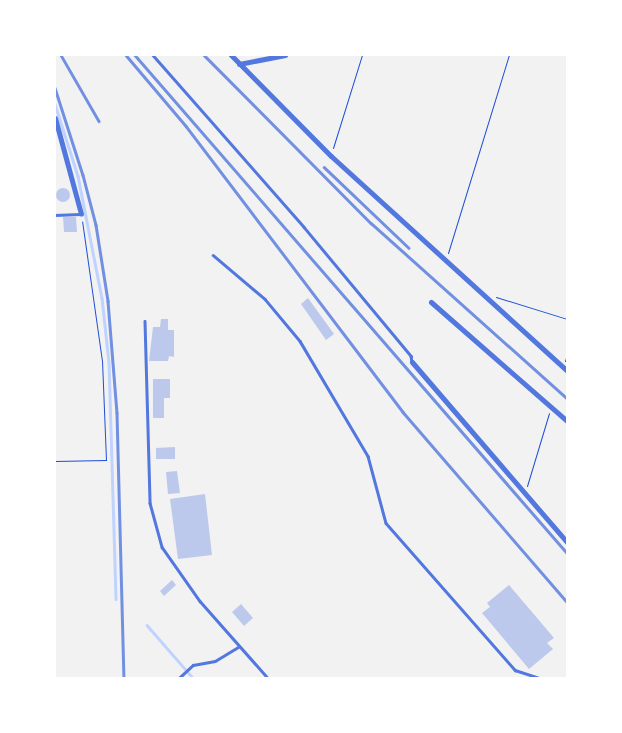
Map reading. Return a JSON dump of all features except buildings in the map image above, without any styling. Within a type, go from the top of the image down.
[{"type":"street","points":[[231,55],[331,156],[445,263],[567,371]]},
{"type":"street","points":[[239,64],[285,55]]},
{"type":"street","points":[[55,118],[81,214]]},
{"type":"street","points":[[431,302],[567,421]]},
{"type":"street","points":[[412,362],[567,542]]},
{"type":"lane","points":[[153,55],[304,227],[411,356],[412,362]]},
{"type":"lane","points":[[55,215],[81,214]]},
{"type":"lane","points":[[213,255],[265,300],[300,340],[368,456],[386,523],[515,670],[539,678]]},
{"type":"lane","points":[[145,322],[152,519],[172,566],[239,647],[268,678]]},
{"type":"lane","points":[[179,678],[193,665],[216,660],[239,647]]},
{"type":"path","points":[[331,156],[362,55]]},
{"type":"path","points":[[445,263],[509,55]]},
{"type":"path","points":[[55,460],[106,460],[102,361],[81,214]]},
{"type":"path","points":[[479,292],[567,319]]},
{"type":"path","points":[[525,494],[551,408]]},
{"type":"waterway","points":[[55,104],[78,176],[102,298],[109,362],[116,599]]},
{"type":"waterway","points":[[147,625],[193,678]]},
{"type":"railway","points":[[61,55],[99,121]]},
{"type":"railway","points":[[126,55],[186,126],[403,412],[567,602]]},
{"type":"railway","points":[[135,55],[567,553]]},
{"type":"railway","points":[[204,55],[371,223],[567,398]]},
{"type":"railway","points":[[55,88],[83,175],[96,225],[108,301],[117,413],[124,678]]},
{"type":"railway","points":[[324,167],[409,248]]}]
